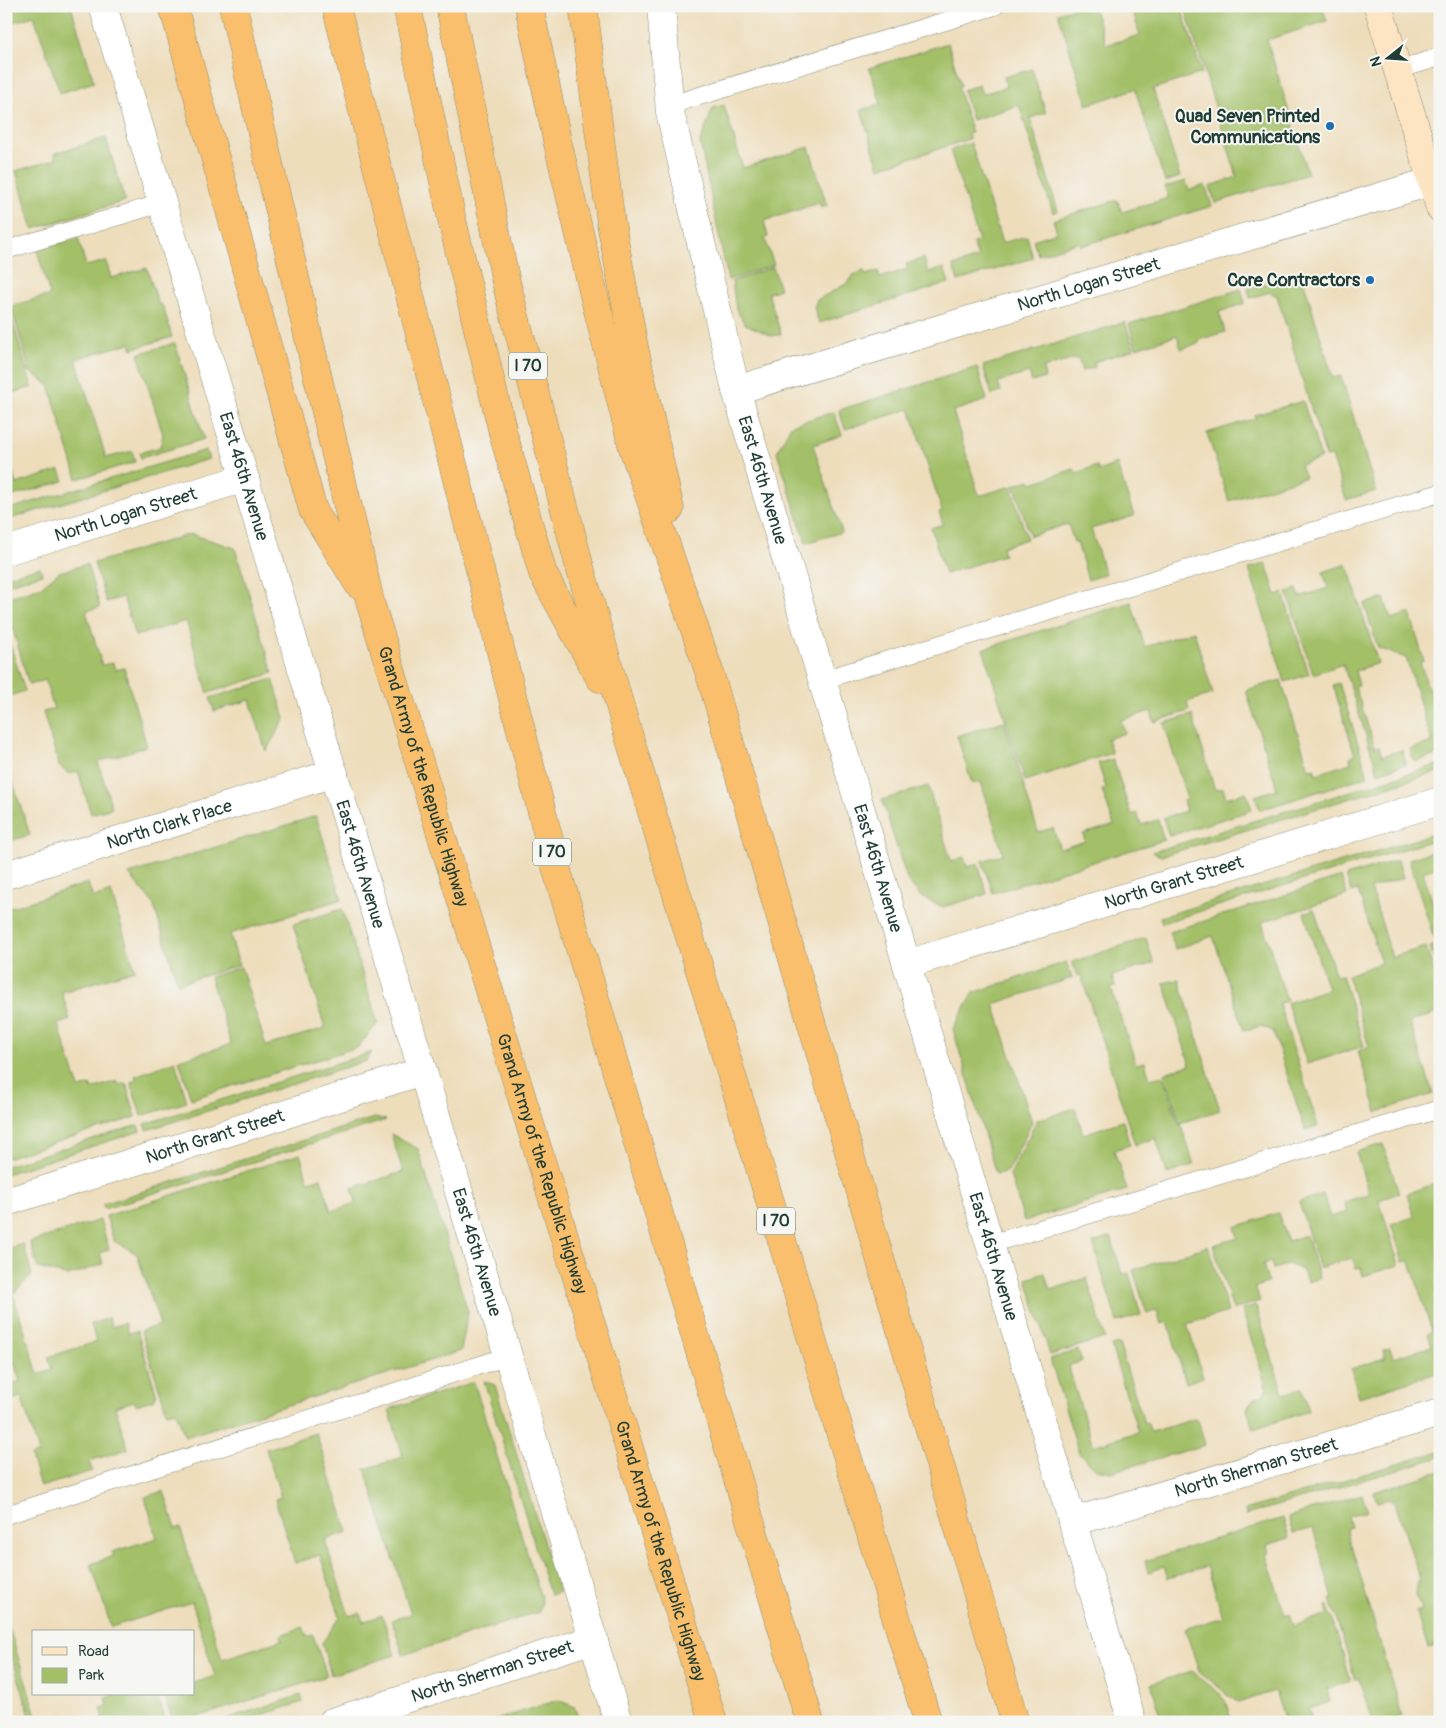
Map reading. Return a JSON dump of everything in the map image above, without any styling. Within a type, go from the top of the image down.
[{"type":"highway","points":[[173,6],[313,510],[371,605]]},
{"type":"highway","points":[[233,6],[371,605]]},
{"type":"highway","name":"I 70","points":[[336,6],[557,872],[810,1722]]},
{"type":"highway","points":[[407,6],[452,220],[504,433],[542,574],[624,720]]},
{"type":"highway","name":"I 70","points":[[450,6],[505,278],[579,564],[624,720],[928,1722]]},
{"type":"highway","points":[[529,6],[595,299],[633,448],[709,671],[1015,1722]]},
{"type":"highway","points":[[583,6],[611,223],[632,338],[669,505],[709,671]]},
{"type":"highway","name":"Grand Army of the Republic Highway","points":[[371,605],[713,1722]]},
{"type":"street","name":"East 46th Avenue","points":[[103,6],[618,1722]]},
{"type":"street","name":"East 46th Avenue","points":[[661,6],[670,112],[736,390],[1132,1722]]},
{"type":"street","points":[[1378,6],[1397,70],[1436,180],[1440,208]]},
{"type":"street","name":"North Logan Street","points":[[736,390],[1436,180]]},
{"type":"street","name":"North Logan Street","points":[[6,551],[245,478]]},
{"type":"street","name":"North Clark Place","points":[[6,875],[334,773]]},
{"type":"street","name":"North Grant Street","points":[[907,964],[1440,801]]},
{"type":"street","name":"North Grant Street","points":[[6,1202],[424,1071]]},
{"type":"street","name":"North Sherman Street","points":[[1072,1522],[1440,1413]]},
{"type":"street","name":"North Sherman Street","points":[[332,1722],[594,1639]]},
{"type":"lane","points":[[670,105],[995,6]]},
{"type":"lane","points":[[1397,70],[1440,57]]},
{"type":"lane","points":[[6,250],[162,203]]},
{"type":"lane","points":[[822,680],[1440,493]]},
{"type":"lane","points":[[990,1244],[1440,1109]]},
{"type":"lane","points":[[6,1515],[509,1356]]},
{"type":"green space","points":[[8,6],[71,6],[94,82],[60,93],[34,16],[13,22]]},
{"type":"green space","points":[[1080,6],[1093,6],[1106,45],[1140,35],[1131,6],[1182,6],[1202,73],[1153,89],[1180,177],[1165,182],[1135,89],[1087,105],[1058,13]]},
{"type":"green space","points":[[1191,6],[1322,6],[1327,21],[1267,40],[1308,174],[1215,203],[1210,186],[1237,177],[1185,8]]},
{"type":"green space","points":[[948,43],[961,86],[958,88],[972,133],[968,134],[969,139],[879,168],[861,110],[881,104],[869,68]]},
{"type":"green space","points":[[1032,69],[1046,113],[1030,118],[1058,211],[1053,213],[1019,105],[972,120],[963,90],[979,85],[982,94],[1006,87],[1004,77]]},
{"type":"green space","points":[[724,105],[743,168],[809,147],[827,206],[821,208],[819,203],[764,221],[768,237],[765,239],[774,265],[728,280],[700,142],[713,108]]},
{"type":"green space","points":[[106,138],[125,201],[33,229],[16,171],[56,159],[55,153]]},
{"type":"green space","points":[[971,143],[1002,243],[1027,236],[1033,258],[958,281],[953,266],[978,258],[973,243],[979,241],[950,150]]},
{"type":"green space","points":[[1186,181],[1189,190],[1205,185],[1212,206],[1081,246],[1080,242],[1038,255],[1033,240],[1057,232],[1053,220],[1117,200],[1122,212],[1168,198],[1165,187]]},
{"type":"green space","points":[[78,238],[86,266],[106,261],[111,278],[147,268],[158,303],[163,306],[172,337],[132,349],[130,343],[76,359],[106,458],[132,451],[135,462],[77,479],[49,385],[30,372],[11,306],[50,295],[37,250]]},
{"type":"green space","points":[[924,258],[928,273],[944,268],[949,283],[819,323],[814,307],[817,300],[846,284],[853,275],[864,271],[866,275],[878,271],[880,278],[908,269],[906,264]]},
{"type":"green space","points":[[773,267],[780,289],[768,293],[781,334],[772,336],[745,324],[736,309],[732,281]]},
{"type":"green space","points":[[1301,273],[1333,378],[1341,376],[1376,491],[1346,500],[1332,456],[1326,457],[1277,296],[1270,292],[1250,298],[1248,289]]},
{"type":"green space","points":[[1241,289],[1245,303],[1219,312],[1225,332],[1199,340],[1199,343],[1181,349],[1177,335],[1136,348],[1129,324]]},
{"type":"green space","points":[[10,313],[32,387],[6,395],[6,314]]},
{"type":"green space","points":[[1125,322],[1134,349],[1094,362],[1095,367],[1082,371],[1078,358],[1043,368],[1045,378],[1032,382],[1029,373],[998,382],[1001,392],[992,395],[983,366]]},
{"type":"green space","points":[[175,343],[204,439],[141,458],[139,453],[160,447],[163,435],[138,354]]},
{"type":"green space","points":[[977,367],[987,400],[953,411],[979,496],[1011,486],[1027,539],[1002,547],[1004,555],[945,574],[931,528],[943,524],[939,512],[942,511],[910,409],[845,429],[839,410]]},
{"type":"green space","points":[[1303,401],[1321,458],[1300,465],[1305,477],[1229,501],[1207,433],[1256,418],[1255,415]]},
{"type":"green space","points":[[834,412],[842,435],[813,445],[842,532],[806,543],[777,452],[791,425]]},
{"type":"green space","points":[[206,450],[209,459],[6,520],[6,510]]},
{"type":"green space","points":[[9,458],[16,484],[60,470],[64,481],[6,498],[6,459]]},
{"type":"green space","points":[[1117,464],[1134,516],[1091,529],[1105,574],[1088,580],[1077,542],[1074,542],[1068,524],[1030,536],[1014,485],[1030,480],[1032,483],[1074,469],[1076,473],[1097,466],[1098,471]]},
{"type":"green space","points":[[191,534],[235,548],[273,673],[208,693],[186,621],[135,636],[123,597],[106,602],[94,563]]},
{"type":"green space","points":[[1266,563],[1276,595],[1283,593],[1309,674],[1285,682],[1249,569]]},
{"type":"green space","points":[[87,564],[100,607],[86,611],[102,665],[113,663],[115,670],[124,668],[147,746],[98,762],[112,808],[91,814],[78,771],[69,774],[59,766],[43,712],[54,709],[45,680],[29,685],[6,605],[6,598],[41,587],[59,572]]},
{"type":"green space","points":[[1347,564],[1378,663],[1355,671],[1359,685],[1355,686],[1375,748],[1379,746],[1382,756],[1402,750],[1406,764],[1378,773],[1343,664],[1313,674],[1287,592],[1297,589],[1300,597],[1328,588],[1323,572]]},
{"type":"green space","points":[[40,567],[42,574],[6,585],[6,577]]},
{"type":"green space","points":[[1384,598],[1391,619],[1410,613],[1424,661],[1420,662],[1440,724],[1440,754],[1414,762],[1410,749],[1432,742],[1406,658],[1378,648],[1364,604]]},
{"type":"green space","points":[[1131,602],[1145,647],[1194,631],[1213,694],[1187,702],[1189,711],[1154,722],[1151,711],[1121,720],[1125,733],[1107,739],[1112,753],[1025,781],[983,649]]},
{"type":"green space","points":[[6,631],[25,691],[6,697]]},
{"type":"green space","points":[[273,679],[285,718],[266,751],[250,700],[214,711],[210,698]]},
{"type":"green space","points":[[1281,680],[1309,769],[1314,768],[1316,774],[1351,763],[1350,757],[1355,755],[1333,685],[1339,683],[1368,776],[1260,810],[1255,796],[1277,789],[1246,690]]},
{"type":"green space","points":[[1192,715],[1215,790],[1223,788],[1226,798],[1246,792],[1252,810],[1169,836],[1163,818],[1186,811],[1183,801],[1187,799],[1164,723]]},
{"type":"green space","points":[[1004,721],[1038,832],[1053,828],[1060,849],[1085,841],[1083,834],[1114,825],[1102,790],[1106,788],[1098,763],[1113,759],[1131,815],[1137,813],[1141,825],[1158,820],[1164,840],[993,893],[982,861],[1003,854],[981,782],[972,784],[957,736]]},
{"type":"green space","points":[[1440,764],[1440,771],[1161,856],[1152,852]]},
{"type":"green space","points":[[10,774],[30,835],[6,842],[6,775]]},
{"type":"green space","points":[[928,786],[951,861],[964,857],[967,867],[978,864],[987,894],[943,907],[921,897],[907,879],[882,800]]},
{"type":"green space","points":[[316,816],[342,899],[230,934],[239,965],[178,984],[153,903],[129,874]]},
{"type":"green space","points":[[1440,832],[1440,838],[1162,923],[1160,917]]},
{"type":"green space","points":[[1440,849],[1440,866],[1423,872],[1440,926],[1440,979],[1430,947],[1436,945],[1409,859]]},
{"type":"green space","points":[[1398,860],[1403,878],[1371,888],[1392,957],[1426,947],[1440,991],[1440,1012],[1410,1022],[1433,1094],[1377,1112],[1358,1051],[1369,1047],[1347,975],[1381,963],[1358,890],[1351,892],[1346,876]]},
{"type":"green space","points":[[1341,877],[1347,895],[1262,922],[1287,1001],[1279,1003],[1318,1126],[1305,1130],[1273,1031],[1261,1026],[1244,1031],[1213,936],[1175,949],[1170,932]]},
{"type":"green space","points":[[88,883],[93,898],[111,892],[135,970],[62,992],[70,1020],[58,1024],[79,1088],[90,1085],[92,1089],[117,1081],[119,1085],[126,1083],[136,1117],[6,1158],[6,909]]},
{"type":"green space","points":[[342,909],[378,1023],[358,1047],[191,1099],[179,1060],[231,1044],[210,977],[241,967],[266,1046],[325,1028],[293,924]]},
{"type":"green space","points":[[1314,909],[1336,976],[1342,975],[1364,1046],[1307,1064],[1287,1003],[1328,989],[1304,913]]},
{"type":"green space","points":[[1146,938],[1154,963],[1112,976],[1115,987],[1111,988],[1136,1064],[1145,1062],[1150,1079],[1163,1076],[1194,1165],[1167,1174],[1156,1138],[1135,1145],[1081,975],[1077,976],[1072,962]]},
{"type":"green space","points":[[1066,962],[1072,978],[994,1004],[1032,1122],[1008,1171],[996,1174],[953,1029],[973,993]]},
{"type":"green space","points":[[1179,979],[1220,1110],[1180,1123],[1164,1073],[1190,1065],[1164,983]]},
{"type":"green space","points":[[372,1052],[366,1061],[147,1130],[145,1124]]},
{"type":"green space","points":[[175,1061],[187,1102],[141,1116],[131,1082],[137,1080],[135,1076]]},
{"type":"green space","points":[[1075,1108],[1083,1134],[1123,1121],[1130,1145],[1114,1150],[1127,1190],[1024,1221],[1010,1175],[1037,1120]]},
{"type":"green space","points":[[374,1118],[386,1120],[104,1209],[103,1204]]},
{"type":"green space","points":[[138,1125],[140,1131],[6,1174],[6,1166]]},
{"type":"green space","points":[[391,1134],[418,1149],[468,1312],[461,1351],[185,1437],[176,1411],[167,1413],[141,1331],[160,1325],[137,1254],[114,1241],[106,1216],[300,1154],[308,1181],[321,1178],[331,1211],[356,1203],[352,1188],[403,1172]]},
{"type":"green space","points":[[1383,1144],[1399,1193],[1379,1200],[1399,1265],[1363,1276],[1361,1268],[1356,1269],[1352,1258],[1319,1268],[1299,1202],[1323,1194],[1330,1217],[1347,1212],[1344,1202],[1369,1194],[1356,1152]]},
{"type":"green space","points":[[1438,1183],[1440,1372],[1359,1397],[1351,1369],[1385,1358],[1383,1350],[1390,1348],[1393,1358],[1432,1346],[1428,1334],[1432,1331],[1410,1261],[1403,1262],[1391,1224],[1414,1217],[1407,1193]]},
{"type":"green space","points":[[1278,1213],[1288,1241],[1306,1235],[1319,1278],[1307,1282],[1303,1271],[1289,1264],[1273,1269],[1271,1262],[1263,1264],[1268,1283],[1255,1287],[1260,1301],[1233,1310],[1213,1245],[1238,1238],[1235,1227]]},
{"type":"green space","points":[[100,1220],[109,1249],[100,1253],[103,1264],[68,1276],[38,1268],[30,1242]]},
{"type":"green space","points":[[1111,1237],[1122,1274],[1129,1273],[1141,1315],[1117,1322],[1093,1243]]},
{"type":"green space","points":[[23,1244],[32,1275],[13,1294],[38,1374],[52,1369],[48,1357],[96,1342],[91,1324],[109,1318],[111,1327],[125,1323],[128,1333],[137,1331],[157,1395],[154,1395],[155,1399],[136,1405],[134,1401],[115,1407],[128,1449],[89,1461],[92,1471],[40,1487],[31,1456],[39,1453],[21,1397],[6,1401],[6,1386],[20,1381],[6,1336],[6,1249]]},
{"type":"green space","points":[[1208,1246],[1228,1312],[1187,1324],[1203,1377],[1186,1383],[1168,1322],[1161,1324],[1157,1310],[1147,1314],[1133,1270]]},
{"type":"green space","points":[[1045,1273],[1050,1290],[1087,1278],[1105,1338],[1050,1355],[1027,1279]]},
{"type":"green space","points":[[1256,1306],[1283,1394],[1302,1388],[1309,1411],[1253,1429],[1247,1409],[1254,1398],[1263,1395],[1267,1389],[1242,1310]]},
{"type":"green space","points":[[1119,1344],[1144,1423],[1147,1422],[1151,1432],[1195,1419],[1199,1423],[1205,1445],[1111,1472],[1096,1469],[1079,1453],[1050,1359],[1078,1350],[1082,1361],[1068,1366],[1093,1446],[1138,1432],[1111,1346]]},
{"type":"green space","points":[[484,1381],[495,1385],[559,1592],[550,1595]]},
{"type":"green space","points":[[474,1382],[542,1601],[539,1612],[403,1655],[392,1620],[411,1614],[365,1469],[403,1457],[389,1409]]},
{"type":"green space","points":[[316,1433],[348,1532],[325,1540],[349,1616],[360,1613],[363,1622],[382,1615],[395,1655],[331,1675],[322,1643],[340,1617],[320,1555],[295,1563],[275,1499],[281,1497],[266,1449]]},
{"type":"green space","points":[[1440,1451],[1440,1457],[1246,1515],[1245,1510]]},
{"type":"green space","points":[[1440,1471],[1440,1645],[1428,1648],[1416,1611],[1421,1610],[1416,1594],[1419,1575],[1395,1503],[1388,1499],[1377,1502],[1374,1492]]},
{"type":"green space","points":[[164,1491],[176,1529],[180,1527],[222,1659],[282,1640],[281,1635],[303,1627],[307,1637],[313,1635],[327,1676],[182,1722],[173,1722],[165,1696],[195,1696],[195,1683],[215,1676],[192,1602],[111,1627],[91,1564],[114,1556],[112,1552],[157,1538],[145,1497]]},
{"type":"green space","points":[[1362,1494],[1367,1511],[1348,1517],[1351,1527],[1346,1528],[1402,1716],[1384,1722],[1373,1722],[1360,1679],[1355,1680],[1331,1600],[1333,1599],[1313,1528],[1293,1534],[1288,1517]]},
{"type":"green space","points":[[1283,1518],[1289,1538],[1267,1545],[1269,1553],[1266,1554],[1285,1615],[1290,1613],[1294,1626],[1328,1615],[1326,1606],[1328,1605],[1351,1681],[1327,1689],[1330,1702],[1309,1709],[1313,1722],[1285,1722],[1275,1691],[1238,1703],[1199,1671],[1185,1629],[1223,1617],[1207,1566],[1168,1578],[1164,1567],[1148,1572],[1145,1561]]},
{"type":"green space","points":[[6,1621],[38,1722],[32,1722],[6,1638]]},
{"type":"green space","points":[[1192,1671],[1224,1697],[1232,1722],[1163,1722],[1151,1684]]},
{"type":"green space","points":[[301,1695],[303,1702],[239,1722],[217,1722]]},
{"type":"green space","points":[[112,1696],[132,1696],[133,1700],[144,1696],[158,1696],[166,1722],[93,1722],[104,1718],[101,1708],[108,1706],[106,1698]]},
{"type":"green space","points":[[558,1700],[575,1707],[580,1722],[490,1722]]},
{"type":"place","name":"Quad Seven Printed Communications","points":[[1330,126]]},
{"type":"place","name":"Core Contractors","points":[[1370,280]]}]
